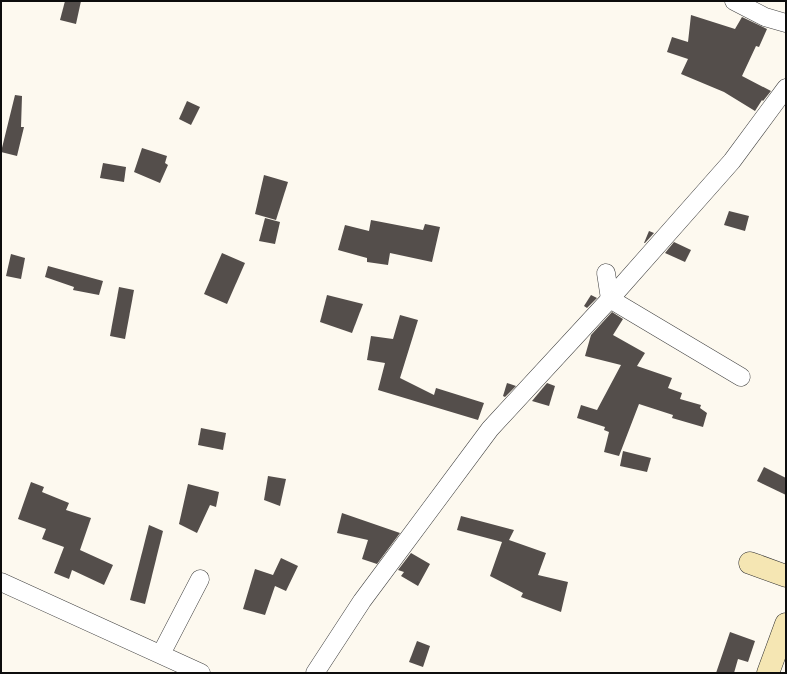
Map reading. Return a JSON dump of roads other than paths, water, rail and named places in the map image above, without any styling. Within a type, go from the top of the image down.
[{"type":"street","points":[[734,1],[765,17],[786,23]]},
{"type":"street","points":[[315,673],[362,601],[490,429],[610,299],[732,160],[786,88]]},
{"type":"street","points":[[606,273],[610,299]]},
{"type":"street","points":[[610,299],[741,377]]},
{"type":"street","points":[[750,563],[786,576]]},
{"type":"street","points":[[161,654],[200,579]]},
{"type":"street","points":[[1,582],[201,673]]},
{"type":"street","points":[[768,673],[786,624]]}]
